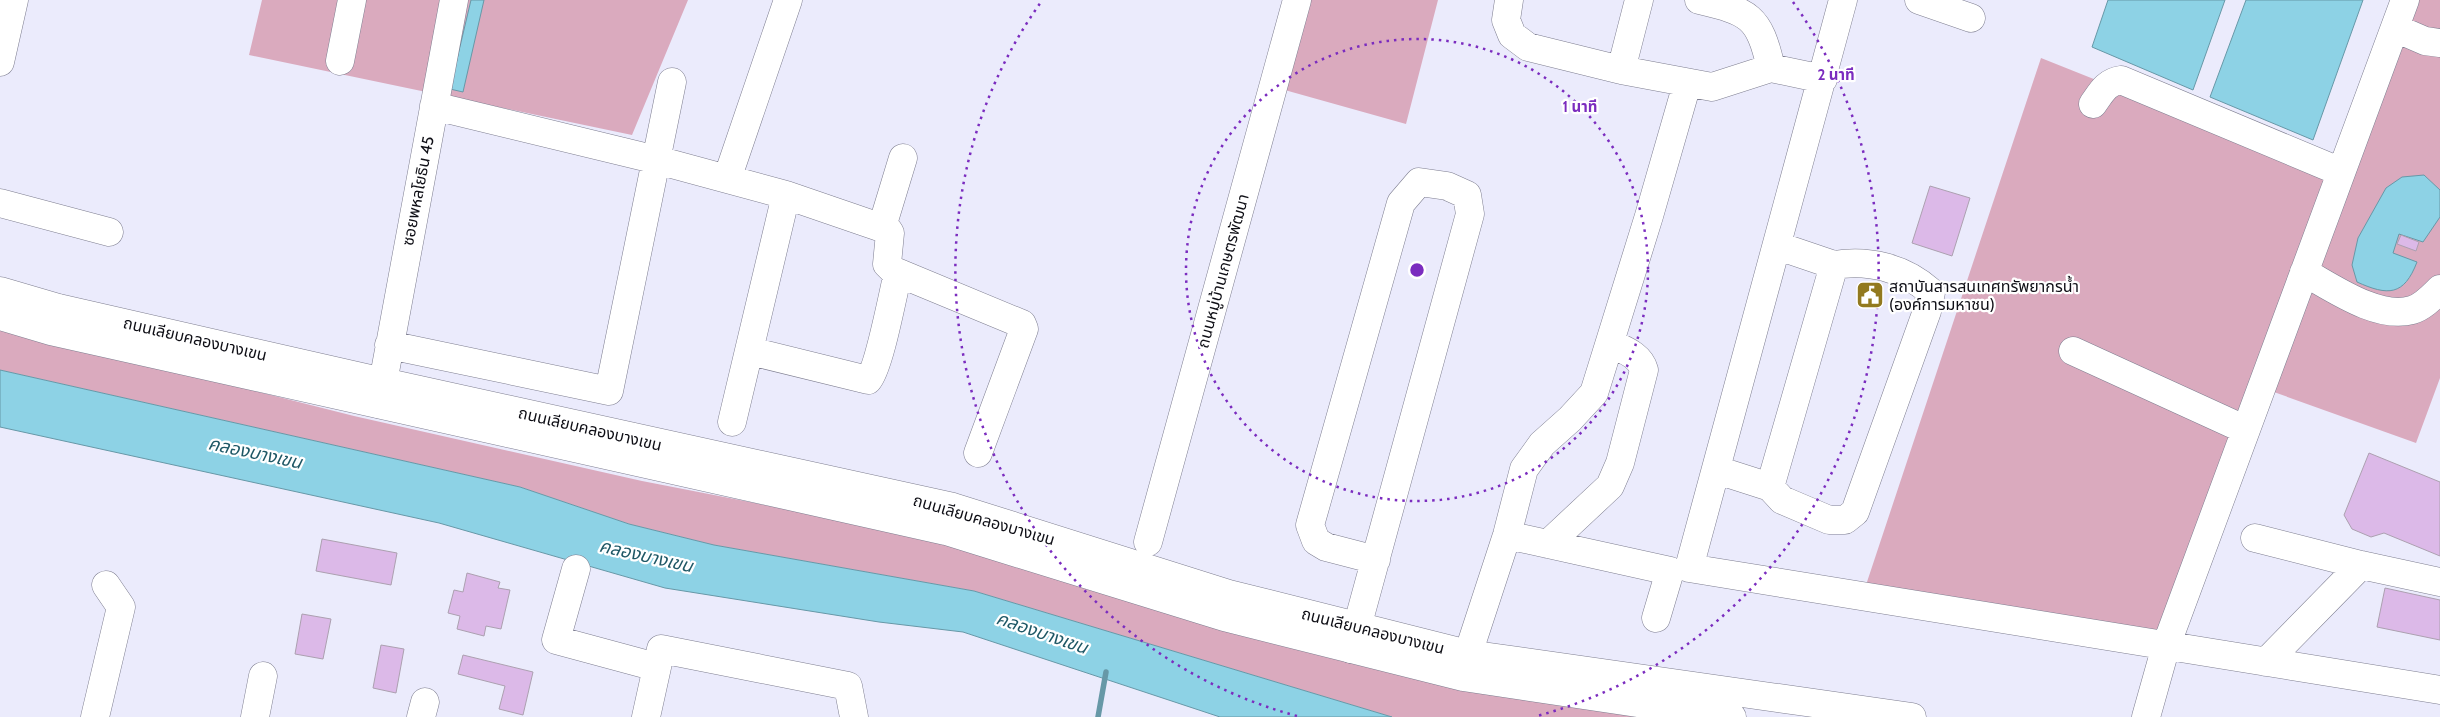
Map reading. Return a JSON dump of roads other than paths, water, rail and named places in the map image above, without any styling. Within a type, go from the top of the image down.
[{"type":"street","points":[[0,62],[14,0]]},
{"type":"street","points":[[340,61],[352,0]]},
{"type":"street","name":"ซอยพหลโยธิน 45","points":[[381,394],[454,0]]},
{"type":"street","points":[[727,179],[788,0]]},
{"type":"street","name":"ถนนหมู่บ้านเกษตรพัฒนา","points":[[1148,542],[1297,0]]},
{"type":"street","points":[[1509,0],[1506,20],[1512,36],[1528,47],[1621,70],[1687,84],[1712,87],[1771,68],[1823,79]]},
{"type":"street","points":[[1621,70],[1640,0]]},
{"type":"street","points":[[1699,0],[1736,9],[1754,21],[1766,44],[1771,68]]},
{"type":"street","points":[[1844,0],[1689,568],[2440,690]]},
{"type":"street","points":[[1919,0],[1971,18]]},
{"type":"street","points":[[2146,717],[2166,646],[2405,0]]},
{"type":"street","points":[[2395,28],[2425,41],[2440,44]]},
{"type":"street","points":[[2093,104],[2112,81],[2121,80],[2341,172]]},
{"type":"street","points":[[389,345],[609,391],[672,82]]},
{"type":"street","points":[[1468,654],[1507,535],[1524,468],[1542,444],[1570,419],[1594,393],[1687,84]]},
{"type":"street","points":[[434,106],[727,179],[786,195],[882,227],[890,233],[887,264],[898,273],[1022,324],[1024,328],[978,453]]},
{"type":"street","points":[[882,227],[903,158]]},
{"type":"street","points":[[1354,638],[1376,560],[1470,214],[1467,195],[1447,186],[1419,182],[1401,203],[1310,525],[1316,541],[1326,546],[1376,560]]},
{"type":"street","points":[[732,422],[746,356],[750,351],[786,195]]},
{"type":"street","points":[[0,203],[109,232]]},
{"type":"street","points":[[1717,470],[1770,487],[1782,500],[1829,520],[1846,520],[1855,512],[1926,311],[1931,292],[1917,279],[1872,263],[1852,262],[1834,265],[1778,246]]},
{"type":"street","points":[[1770,487],[1834,265]]},
{"type":"street","points":[[2304,272],[2354,299],[2388,312],[2414,309],[2440,289]]},
{"type":"street","points":[[750,351],[868,380],[871,377],[876,361],[898,273]]},
{"type":"street","name":"ถนนเลียบคลองบางเขน","points":[[0,291],[381,394]]},
{"type":"street","name":"ถนนเลียบคลองบางเขน","points":[[0,316],[51,331],[952,507],[1229,594],[1464,677],[1732,717]]},
{"type":"street","points":[[1548,544],[1610,486],[1620,463],[1644,370],[1642,362],[1635,356],[1610,343]]},
{"type":"street","points":[[2073,351],[2246,430]]},
{"type":"street","points":[[1507,535],[1670,572],[1656,618]]},
{"type":"street","points":[[2255,538],[2361,565],[2440,582]]},
{"type":"street","points":[[2266,662],[2361,565]]},
{"type":"street","points":[[576,569],[556,640],[656,667]]},
{"type":"street","points":[[95,717],[113,596]]},
{"type":"street","name":"ถนนเลียบคลองบางเขน","points":[[1354,638],[1912,717]]},
{"type":"street","points":[[646,717],[661,649],[848,686],[854,717]]},
{"type":"street","points":[[255,717],[263,676]]},
{"type":"water","points":[[471,0],[484,0],[463,92],[450,89]]},
{"type":"water","points":[[2108,0],[2225,0],[2193,90],[2092,47]]},
{"type":"water","points":[[2246,0],[2363,0],[2313,140],[2210,97]]},
{"type":"water","points":[[2424,175],[2440,190],[2440,217],[2423,242],[2399,234],[2393,253],[2417,262],[2407,281],[2394,290],[2386,291],[2368,287],[2357,282],[2352,265],[2358,238],[2386,188],[2402,177]]},
{"type":"water","name":"คลองบางเขน","points":[[0,370],[520,487],[629,524],[714,545],[974,591],[1392,717],[1220,717],[963,632],[879,622],[665,588],[439,523],[0,427]]},
{"type":"waterway","points":[[1098,717],[1106,672]]},
{"type":"place","name":"สถาบันสารสนเทศทรัพยากรน้ำ (องค์การมหาชน)","points":[[1870,295]]}]
